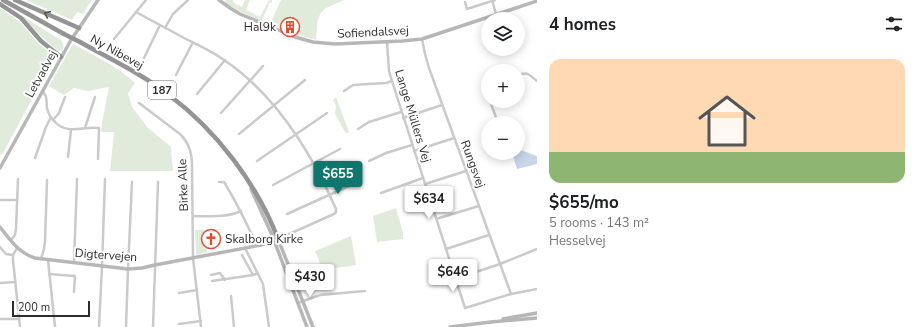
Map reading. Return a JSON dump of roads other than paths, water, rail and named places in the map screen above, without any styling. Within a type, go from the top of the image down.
[{"type":"highway","name":"Ny Nibevej","points":[[3,0],[149,81],[190,112],[216,139],[251,184],[268,217],[276,240]]},
{"type":"highway","points":[[15,0],[79,28]]},
{"type":"highway","points":[[0,4],[21,18],[41,41],[61,57]]},
{"type":"highway","name":"Ny Nibevej","points":[[242,172],[251,189]]},
{"type":"street","name":"Letvadvej","points":[[0,168],[61,57],[98,0]]},
{"type":"street","points":[[114,39],[146,0]]},
{"type":"street","points":[[165,28],[174,14],[188,0]]},
{"type":"street","name":"Sofiendalsvej","points":[[218,0],[240,14],[295,37],[329,44],[422,39],[481,19]]},
{"type":"street","points":[[465,2],[467,9],[493,0],[496,12]]},
{"type":"street","name":"Sofiendalsvej","points":[[502,12],[537,0]]},
{"type":"street","points":[[136,12],[224,60],[250,80],[274,105],[296,134],[314,163],[330,195],[336,212],[276,240]]},
{"type":"street","points":[[144,58],[160,25]]},
{"type":"street","name":"Rungsvej","points":[[422,39],[429,68],[511,294]]},
{"type":"street","points":[[176,76],[193,42]]},
{"type":"street","name":"Lange Müllers Vej","points":[[387,42],[389,71],[465,308],[511,294]]},
{"type":"street","points":[[196,94],[224,60]]},
{"type":"street","points":[[221,113],[263,66]]},
{"type":"street","points":[[525,73],[537,81]]},
{"type":"street","points":[[239,134],[305,80]]},
{"type":"street","points":[[344,92],[353,85],[386,83],[392,81]]},
{"type":"street","points":[[42,91],[47,96],[48,108],[51,117],[56,123],[65,129],[99,128],[98,159]]},
{"type":"street","points":[[53,120],[59,113],[66,97]]},
{"type":"street","points":[[85,128],[95,97]]},
{"type":"street","name":"Birke Alle","points":[[139,103],[180,134],[185,139],[190,149],[192,160],[193,258],[201,327]]},
{"type":"street","points":[[404,118],[442,105]]},
{"type":"street","points":[[358,129],[369,122],[402,112]]},
{"type":"street","points":[[257,161],[326,113]]},
{"type":"street","points":[[35,158],[51,117]]},
{"type":"street","points":[[68,157],[72,129]]},
{"type":"street","points":[[414,151],[454,138]]},
{"type":"street","points":[[369,161],[386,153],[412,145]]},
{"type":"street","points":[[273,185],[340,149]]},
{"type":"street","points":[[425,184],[466,171]]},
{"type":"street","points":[[380,193],[423,178]]},
{"type":"street","points":[[11,240],[15,235],[16,229],[18,179]]},
{"type":"street","points":[[74,263],[77,179]]},
{"type":"street","points":[[99,327],[105,179]]},
{"type":"street","points":[[41,259],[45,242],[47,180]]},
{"type":"street","points":[[126,327],[132,182]]},
{"type":"street","points":[[154,327],[158,182]]},
{"type":"street","points":[[219,182],[224,182],[241,211],[257,246]]},
{"type":"street","points":[[287,214],[349,186]]},
{"type":"street","name":"Ny Nibevej","points":[[251,189],[276,240],[313,327]]},
{"type":"street","points":[[0,200],[17,200]]},
{"type":"street","points":[[436,219],[479,206]]},
{"type":"street","points":[[193,216],[226,216],[241,211]]},
{"type":"street","name":"Digtervejen","points":[[0,227],[17,248],[30,256],[48,260],[128,269],[155,266],[257,246],[276,240]]},
{"type":"street","points":[[446,249],[489,235]]},
{"type":"street","name":"Ny Nibevej","points":[[276,240],[308,327]]},
{"type":"street","points":[[0,247],[6,254],[13,255]]},
{"type":"street","points":[[17,248],[13,255],[13,260],[20,327]]},
{"type":"street","points":[[245,248],[263,284],[270,327]]},
{"type":"street","points":[[455,279],[500,264],[537,249]]},
{"type":"street","points":[[242,254],[253,275]]},
{"type":"street","points":[[48,260],[55,327]]},
{"type":"street","points":[[212,281],[225,280],[258,273]]},
{"type":"street","points":[[49,274],[75,276],[74,292]]},
{"type":"street","points":[[211,275],[220,274],[225,280]]},
{"type":"street","points":[[0,283],[15,282]]},
{"type":"street","points":[[511,294],[537,289]]},
{"type":"street","points":[[179,293],[197,290]]},
{"type":"street","points":[[298,303],[320,295],[365,291]]},
{"type":"street","points":[[231,296],[234,327]]},
{"type":"street","points":[[491,322],[537,316]]},
{"type":"street","points":[[450,327],[537,316]]},
{"type":"street","points":[[0,319],[19,319]]},
{"type":"street","points":[[179,324],[201,321]]},
{"type":"water","points":[[525,152],[537,156],[537,164],[517,169],[514,160],[525,160]]},
{"type":"place","name":"Hal9k","points":[[290,27]]},
{"type":"place","name":"Skalborg Kirke","points":[[211,239]]}]
